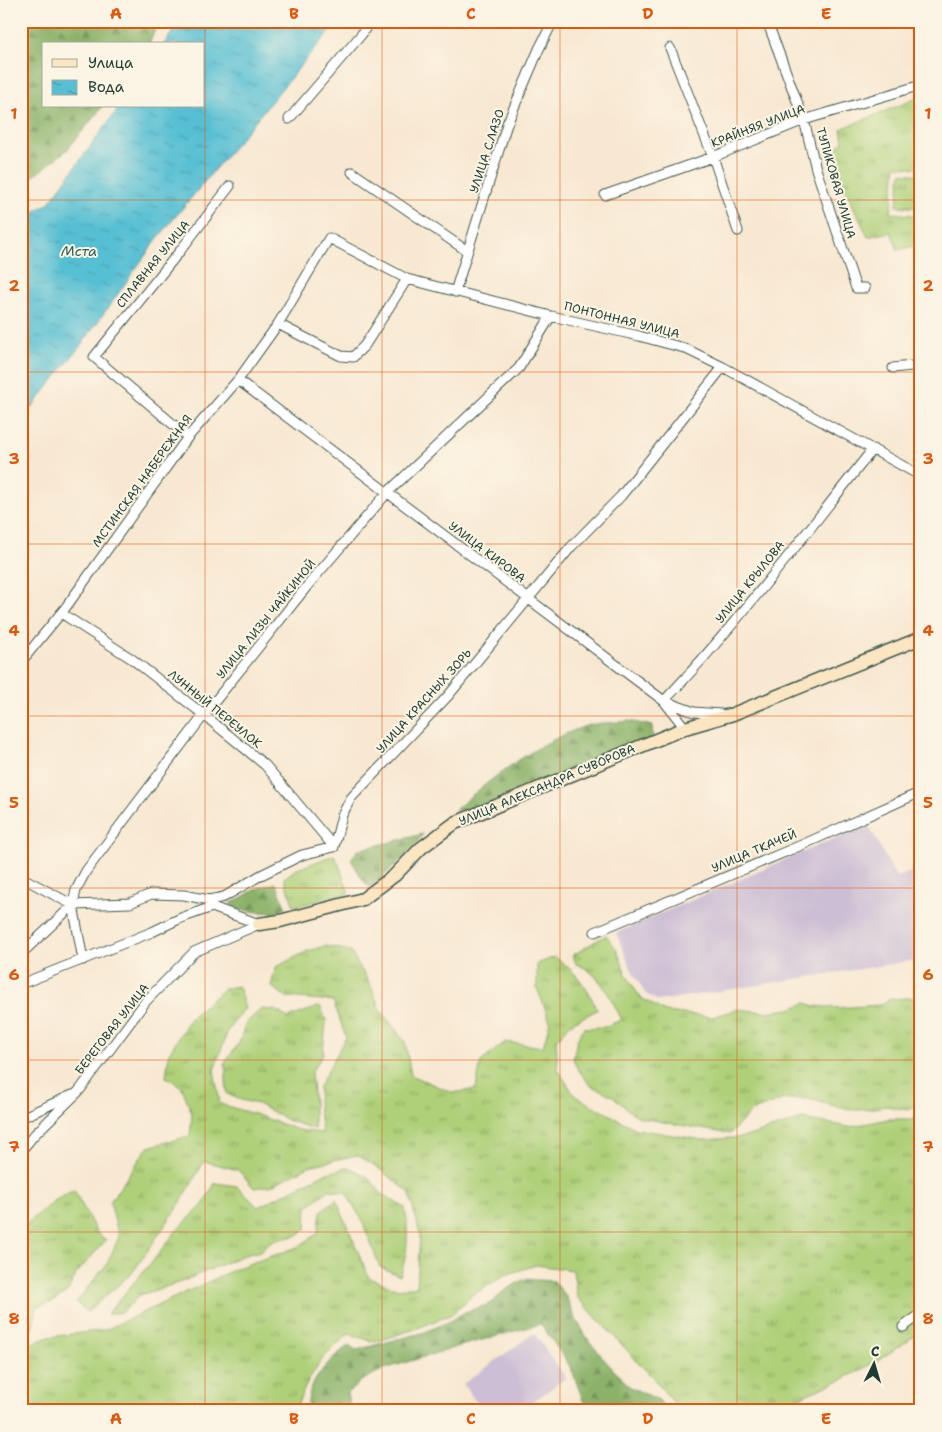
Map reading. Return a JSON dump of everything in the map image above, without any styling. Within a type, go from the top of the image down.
[{"type":"street","points":[[289,119],[361,35],[370,21]]},
{"type":"street","name":"УЛИЦА С.ЛАЗО","points":[[455,292],[507,124],[553,21]]},
{"type":"street","name":"ТУПИКОВАЯ УЛИЦА","points":[[767,21],[804,120],[819,177],[856,288],[866,288]]},
{"type":"street","points":[[670,48],[713,157],[738,231]]},
{"type":"street","name":"КРАЙНЯЯ УЛИЦА","points":[[605,195],[713,157],[804,120],[921,86]]},
{"type":"street","points":[[352,172],[467,251]]},
{"type":"street","name":"СПЛАВНАЯ УЛИЦА","points":[[188,437],[94,357],[230,186]]},
{"type":"street","name":"ПОНТОННАЯ УЛИЦА","points":[[329,238],[407,279],[684,348],[723,367],[921,476]]},
{"type":"street","name":"МСТИНСКАЯ НАБЕРЕЖНАЯ","points":[[21,662],[61,613],[188,437],[238,380],[278,324],[329,238]]},
{"type":"street","points":[[278,324],[340,356],[353,358],[364,345],[407,279]]},
{"type":"street","name":"УЛИЦА ЛИЗЫ ЧАЙКИНОЙ","points":[[21,954],[73,904],[76,890],[86,871],[204,715],[308,585],[388,493],[519,368],[550,316]]},
{"type":"street","points":[[893,368],[921,365]]},
{"type":"street","name":"УЛИЦА КРАСНЫХ ЗОРЬ","points":[[334,847],[342,815],[351,798],[448,696],[529,600],[570,547],[621,496],[723,367]]},
{"type":"street","name":"УЛИЦА КИРОВА","points":[[238,380],[664,701],[694,712],[733,714]]},
{"type":"street","name":"УЛИЦА КРЫЛОВА","points":[[664,701],[759,591],[874,449]]},
{"type":"street","name":"ЛУННЫЙ ПЕРЕУЛОК","points":[[61,613],[132,659],[265,765],[334,847]]},
{"type":"street","name":"УЛИЦА АЛЕКСАНДРА СУВОРОВА","points":[[21,984],[152,932],[181,918],[212,908],[259,924],[280,921],[363,899],[395,876],[421,848],[456,823],[684,728],[733,714],[921,638]]},
{"type":"street","points":[[664,701],[684,728]]},
{"type":"street","name":"УЛИЦА ТКАЧЕЙ","points":[[595,932],[921,792]]},
{"type":"street","points":[[21,877],[73,904],[130,903],[151,894],[209,900],[224,897],[302,855],[334,847]]},
{"type":"street","points":[[73,904],[83,960]]},
{"type":"street","name":"БЕРЕГОВАЯ УЛИЦА","points":[[21,1151],[34,1135],[79,1091],[146,1001],[194,952],[259,924]]},
{"type":"street","points":[[21,1118],[79,1091]]},
{"type":"street","points":[[903,1327],[921,1314]]},
{"type":"shaded area","points":[[868,824],[896,877],[921,869],[921,964],[910,961],[658,1001],[645,993],[631,969],[616,933]]},
{"type":"shaded area","points":[[534,1333],[566,1378],[520,1411],[483,1411],[463,1384]]},
{"type":"green space","points":[[21,21],[159,21],[150,42],[42,42],[42,108],[101,108],[67,150],[21,186]]},
{"type":"green space","points":[[920,97],[921,168],[896,166],[891,213],[921,216],[920,254],[918,245],[898,250],[891,232],[868,237],[831,153],[843,142],[841,129]]},
{"type":"green space","points":[[901,173],[921,175],[921,208],[897,206]]},
{"type":"green space","points":[[629,721],[652,726],[653,738],[479,807],[454,811],[498,774],[531,752],[565,734],[588,725]]},
{"type":"green space","points":[[423,834],[412,849],[370,889],[351,859],[358,850]]},
{"type":"green space","points":[[334,855],[349,893],[294,907],[284,878],[295,870]]},
{"type":"green space","points":[[276,883],[286,908],[275,913],[258,912],[235,909],[230,904],[256,889]]},
{"type":"green space","points":[[606,935],[617,950],[626,974],[641,998],[665,1012],[713,1017],[737,1009],[765,1012],[790,1009],[806,1003],[815,1006],[838,1008],[880,1005],[891,999],[921,997],[921,1104],[907,1110],[887,1106],[849,1110],[809,1099],[784,1099],[751,1112],[730,1134],[641,1118],[628,1110],[613,1096],[590,1085],[577,1068],[573,1059],[577,1040],[584,1028],[603,1027],[622,1020],[604,987],[592,973],[576,964],[573,955]]},
{"type":"green space","points":[[325,946],[350,951],[370,984],[381,1011],[405,1042],[411,1075],[453,1093],[476,1089],[481,1062],[505,1042],[543,1047],[550,1021],[537,988],[537,964],[555,957],[580,980],[597,1010],[570,1024],[556,1040],[558,1070],[575,1096],[636,1129],[703,1140],[745,1137],[803,1119],[849,1127],[888,1119],[921,1119],[921,1331],[878,1361],[843,1379],[768,1411],[681,1411],[577,1297],[573,1270],[536,1265],[505,1275],[473,1295],[452,1314],[418,1328],[375,1342],[349,1334],[332,1349],[313,1373],[298,1403],[302,1411],[21,1411],[21,1347],[49,1337],[105,1330],[240,1267],[298,1247],[318,1233],[321,1211],[336,1199],[369,1278],[398,1289],[417,1286],[420,1234],[409,1192],[374,1165],[357,1155],[309,1166],[270,1186],[254,1188],[238,1170],[204,1161],[181,1202],[133,1272],[87,1312],[76,1302],[107,1264],[119,1237],[110,1202],[148,1147],[190,1136],[192,1114],[182,1087],[166,1077],[169,1053],[191,1017],[224,989],[238,986],[245,1008],[228,1030],[214,1070],[220,1104],[298,1130],[322,1133],[318,1103],[319,1087],[346,1037],[333,1001],[286,997],[271,986],[276,967],[308,951]]},
{"type":"green space","points":[[320,1006],[326,1020],[323,1054],[311,1073],[314,1129],[289,1121],[258,1104],[227,1094],[225,1063],[240,1041],[245,1024],[261,1009],[275,1010],[288,1018]]},
{"type":"green space","points":[[349,1167],[368,1177],[382,1194],[405,1208],[407,1242],[400,1276],[380,1267],[361,1218],[345,1192],[329,1190],[307,1207],[306,1229],[298,1235],[272,1241],[260,1251],[241,1256],[181,1282],[140,1295],[123,1312],[107,1314],[175,1232],[203,1205],[215,1183],[237,1186],[258,1207],[324,1174]]},
{"type":"green space","points":[[74,1190],[97,1233],[106,1240],[76,1274],[68,1291],[52,1302],[37,1307],[31,1331],[21,1342],[21,1228],[54,1201]]},
{"type":"green space","points":[[524,1279],[554,1281],[567,1298],[573,1314],[589,1341],[609,1365],[630,1387],[659,1400],[666,1411],[587,1411],[571,1368],[541,1324],[384,1369],[361,1381],[347,1394],[351,1411],[309,1411],[308,1402],[314,1383],[334,1357],[349,1345],[356,1350],[422,1333],[448,1322],[465,1312],[492,1303],[501,1293]]},
{"type":"water","name":"Мста","points":[[186,21],[338,21],[157,239],[82,344],[21,421],[21,218],[48,204],[119,108],[205,108],[205,42],[165,42],[173,31]]}]
